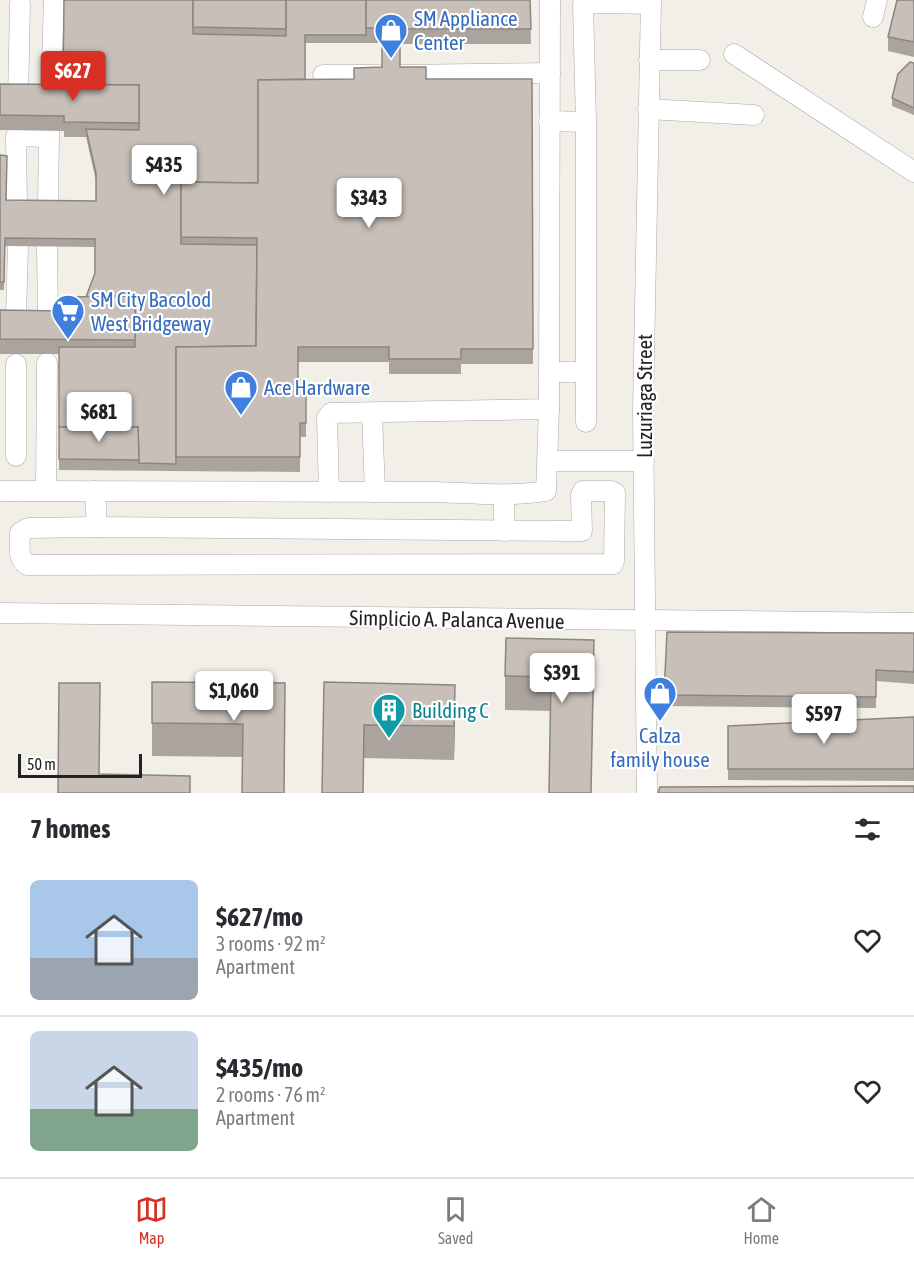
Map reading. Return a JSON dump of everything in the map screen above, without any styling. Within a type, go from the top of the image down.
[{"type":"street","points":[[51,94],[54,0]]},
{"type":"street","points":[[0,490],[435,492],[504,495],[545,491],[547,489],[549,409],[550,0]]},
{"type":"street","points":[[586,422],[586,122],[583,4],[651,2]]},
{"type":"street","name":"Luzuriaga Street","points":[[647,793],[643,410],[651,2]]},
{"type":"street","points":[[18,99],[20,4]]},
{"type":"street","points":[[734,54],[914,172]]},
{"type":"street","points":[[649,60],[700,60]]},
{"type":"street","points":[[323,75],[550,73]]},
{"type":"street","points":[[648,109],[754,115]]},
{"type":"street","points":[[549,121],[586,122]]},
{"type":"street","points":[[17,208],[16,136],[49,134],[48,208]]},
{"type":"street","points":[[16,316],[18,246]]},
{"type":"street","points":[[47,246],[48,322]]},
{"type":"street","points":[[46,491],[47,363]]},
{"type":"street","points":[[16,364],[16,456]]},
{"type":"street","points":[[549,372],[586,372]]},
{"type":"street","points":[[328,492],[328,416],[331,413],[549,409]]},
{"type":"street","points":[[372,413],[375,492]]},
{"type":"street","points":[[548,461],[644,461]]},
{"type":"street","points":[[95,491],[97,527]]},
{"type":"street","points":[[583,491],[615,493],[613,564],[27,565],[20,557],[22,530],[97,527],[582,531],[581,495],[583,491]]},
{"type":"street","points":[[504,495],[504,531]]},
{"type":"street","name":"Simplicio A. Palanca Avenue","points":[[0,613],[914,623]]},
{"type":"building","points":[[64,0],[193,0],[193,34],[286,36],[286,0],[366,0],[366,35],[305,35],[305,79],[258,80],[258,183],[181,182],[181,244],[257,245],[256,346],[176,347],[176,464],[139,463],[138,427],[59,427],[59,347],[135,347],[135,296],[86,297],[95,273],[95,239],[5,238],[4,282],[0,282],[0,155],[7,156],[6,200],[96,201],[96,173],[86,129],[139,130],[139,85],[63,84]]},
{"type":"building","points":[[193,0],[286,0],[286,29],[193,27]]},
{"type":"building","points":[[366,0],[530,0],[531,29],[400,29],[400,67],[426,67],[426,79],[532,79],[533,349],[461,349],[461,359],[389,359],[389,347],[298,347],[298,380],[306,380],[306,423],[300,423],[300,457],[176,457],[176,347],[256,346],[257,238],[181,237],[181,182],[258,183],[258,80],[354,79],[354,68],[382,67],[382,28],[366,28]]},
{"type":"building","points":[[897,0],[914,0],[914,42],[888,37]]},
{"type":"building","points":[[910,62],[914,63],[914,108],[892,98],[898,74]]},
{"type":"building","points":[[0,84],[139,85],[139,123],[64,122],[64,116],[0,115]]},
{"type":"building","points":[[135,296],[135,340],[0,339],[0,310],[60,311],[64,297]]},
{"type":"building","points":[[59,427],[138,427],[139,460],[59,459]]},
{"type":"building","points":[[667,632],[914,633],[914,672],[876,670],[876,697],[664,695]]},
{"type":"building","points":[[506,638],[594,640],[591,793],[549,793],[551,677],[505,676]]},
{"type":"building","points":[[152,682],[285,683],[284,793],[242,793],[243,724],[152,723]]},
{"type":"building","points":[[324,682],[455,685],[454,726],[364,725],[363,793],[322,793]]},
{"type":"building","points":[[59,683],[100,683],[99,774],[190,776],[190,793],[58,793]]},
{"type":"building","points":[[914,717],[914,769],[728,769],[728,726]]},
{"type":"building","points":[[914,786],[914,793],[658,793],[660,787]]},
{"type":"place","name":"SM Appliance Center","points":[[391,59]]},
{"type":"place","name":"SM City Bacolod West Bridgeway","points":[[68,340]]},
{"type":"place","name":"Ace Hardware","points":[[241,416]]},
{"type":"place","name":"Calza family house","points":[[660,722]]},
{"type":"place","name":"Building C","points":[[389,739]]}]
